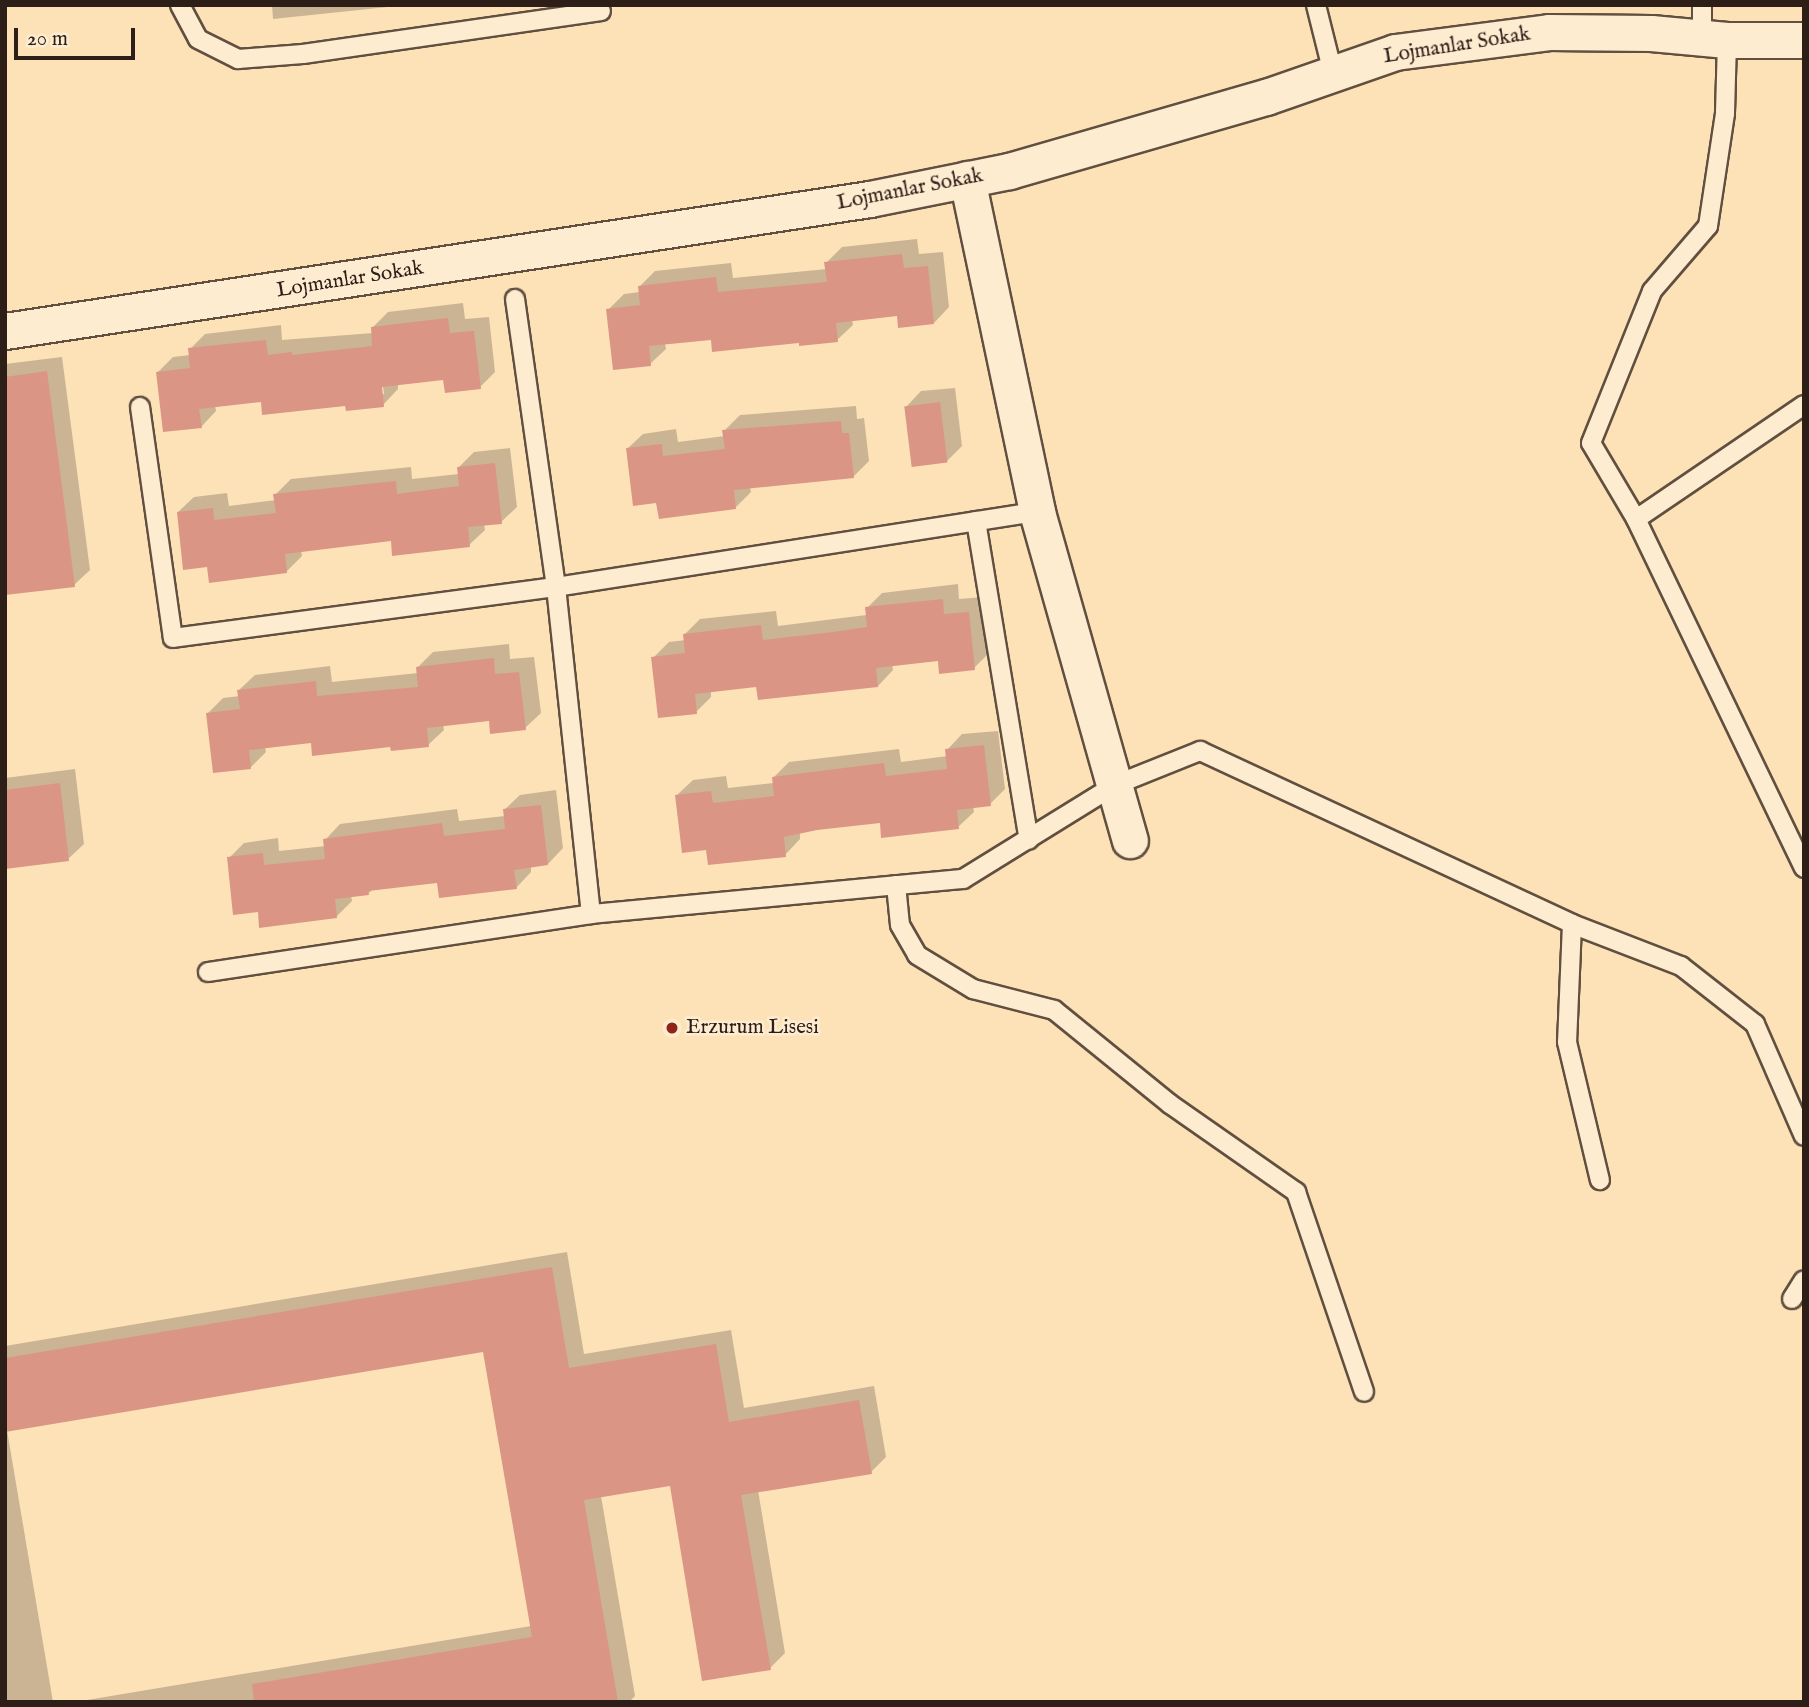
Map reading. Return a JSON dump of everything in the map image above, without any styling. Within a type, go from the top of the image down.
[{"type":"street","name":"Lojmanlar Sokak","points":[[5,331],[856,201],[1009,171],[1227,108],[1395,52],[1549,32],[1710,28],[1804,40]]},
{"type":"street","points":[[967,179],[1037,512],[1130,841]]},
{"type":"lane","points":[[180,5],[198,39],[238,59],[303,54],[601,10]]},
{"type":"lane","points":[[1316,5],[1334,73]]},
{"type":"lane","points":[[1710,28],[1725,113],[1708,226],[1652,290],[1591,443],[1636,519],[1804,868]]},
{"type":"lane","points":[[515,299],[556,587],[591,914]]},
{"type":"lane","points":[[1636,519],[1804,405]]},
{"type":"lane","points":[[140,407],[173,638],[556,587],[1037,512]]},
{"type":"lane","points":[[976,521],[1029,840]]},
{"type":"lane","points":[[208,972],[591,914],[963,879],[1115,785],[1200,751],[1572,924],[1681,966],[1755,1024],[1804,1136]]},
{"type":"lane","points":[[896,886],[900,925],[917,955],[973,989],[1054,1010],[1170,1104],[1296,1192],[1364,1392]]},
{"type":"lane","points":[[1572,924],[1567,1042],[1600,1180]]},
{"type":"lane","points":[[1793,1300],[1804,1280]]},
{"type":"building","points":[[902,254],[904,268],[928,266],[934,324],[898,328],[897,316],[836,323],[838,342],[799,346],[799,343],[712,352],[711,340],[649,346],[651,366],[613,370],[606,309],[640,305],[638,286],[716,277],[718,292],[827,282],[824,262]]},
{"type":"building","points":[[448,318],[450,333],[474,331],[481,389],[445,393],[443,380],[382,387],[384,407],[346,411],[345,406],[262,415],[261,402],[199,409],[202,428],[163,432],[156,372],[190,368],[188,348],[266,340],[268,355],[292,352],[292,355],[372,346],[371,327]]},
{"type":"building","points":[[47,371],[75,587],[5,595],[5,377]]},
{"type":"building","points":[[940,402],[947,463],[912,467],[904,406]]},
{"type":"building","points":[[841,421],[842,433],[849,433],[854,478],[734,490],[736,509],[659,519],[656,503],[633,506],[626,448],[662,444],[663,456],[725,449],[722,430]]},
{"type":"building","points":[[495,463],[502,524],[468,527],[470,547],[392,556],[391,541],[285,554],[287,573],[209,583],[207,567],[183,570],[177,512],[213,508],[214,520],[276,513],[273,494],[396,481],[397,494],[459,486],[457,467]]},
{"type":"building","points":[[943,599],[944,614],[969,612],[975,670],[939,674],[938,661],[876,668],[878,687],[758,700],[756,687],[695,694],[697,714],[658,718],[651,657],[685,653],[683,634],[761,625],[763,640],[833,632],[867,627],[865,607]]},
{"type":"building","points":[[494,658],[495,674],[519,672],[526,730],[490,734],[489,721],[427,728],[429,747],[391,751],[390,747],[312,756],[311,743],[249,750],[251,769],[213,773],[206,713],[240,709],[237,690],[316,681],[317,696],[418,687],[416,667]]},
{"type":"building","points":[[984,745],[991,806],[957,810],[959,829],[881,838],[880,823],[817,830],[784,837],[786,857],[708,865],[706,850],[682,853],[675,795],[711,791],[713,803],[774,796],[772,777],[884,763],[886,776],[947,769],[945,749]]},
{"type":"building","points":[[60,783],[69,861],[5,869],[5,790]]},
{"type":"building","points":[[541,805],[548,865],[514,870],[517,889],[439,898],[437,883],[368,891],[369,895],[335,899],[337,918],[259,928],[258,912],[233,915],[227,857],[263,853],[264,865],[325,859],[323,839],[442,823],[444,836],[505,829],[503,809]]},
{"type":"building","points":[[552,1267],[569,1368],[716,1344],[729,1422],[859,1400],[872,1474],[741,1495],[771,1670],[702,1681],[670,1486],[584,1500],[618,1702],[254,1702],[252,1684],[532,1637],[483,1352],[5,1432],[5,1358]]},
{"type":"place","name":"Erzurum Lisesi","points":[[672,1028]]}]
